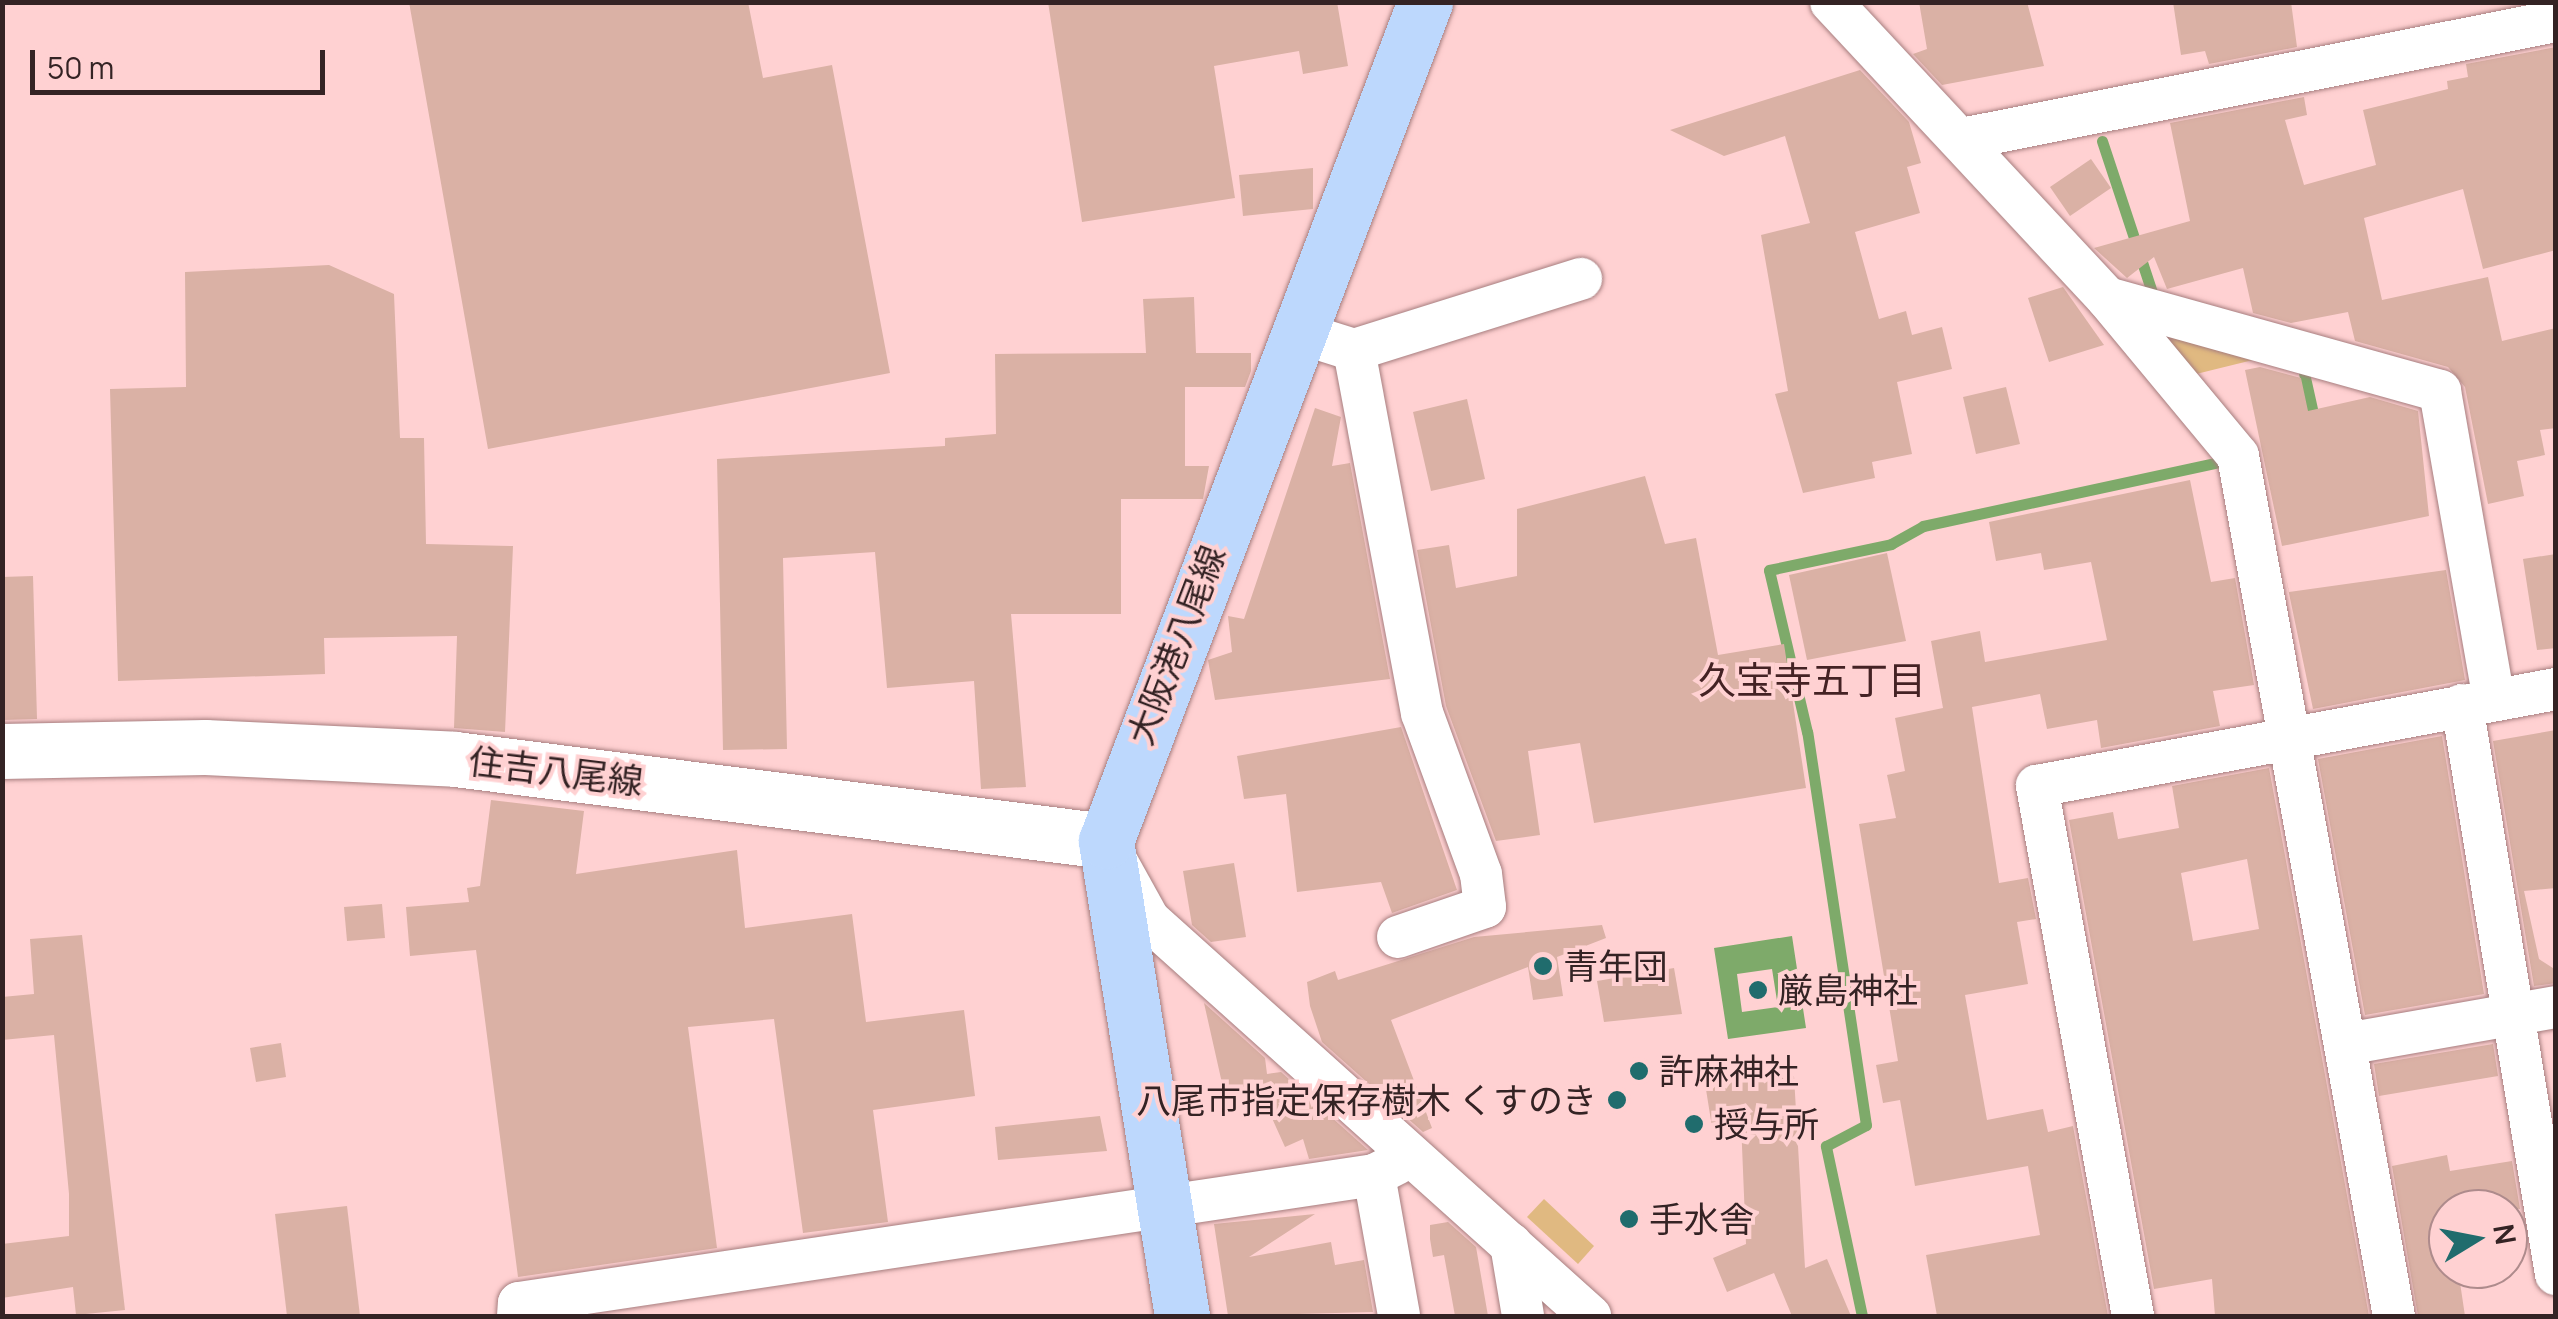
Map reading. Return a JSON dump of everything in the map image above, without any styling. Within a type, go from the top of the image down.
[{"type":"main road","name":"大阪港八尾線","points":[[1182,1316],[1106,841],[1424,2]]},
{"type":"main road","name":"住吉八尾線","points":[[2,751],[205,747],[455,758],[1106,841]]},
{"type":"street","points":[[1831,2],[2107,298],[2238,456],[2394,1316]]},
{"type":"street","points":[[1962,139],[2556,21]]},
{"type":"street","points":[[1297,332],[1354,350],[1581,278]]},
{"type":"street","points":[[2107,298],[2440,391],[2513,1014],[2556,1274]]},
{"type":"street","points":[[1354,350],[1422,713],[1485,907],[1398,937]]},
{"type":"street","points":[[2133,1316],[2037,786],[2556,689]]},
{"type":"street","points":[[1106,841],[1148,920],[1590,1316]]},
{"type":"street","points":[[2346,1044],[2556,1007]]},
{"type":"street","points":[[518,1316],[519,1303],[1374,1175],[1415,1156]]},
{"type":"street","points":[[1374,1175],[1399,1316]]},
{"type":"street","points":[[1511,1244],[1522,1316]]},
{"type":"shaded area","points":[[2152,330],[2261,358],[2188,376]]},
{"type":"shaded area","points":[[1792,936],[1806,1028],[1728,1039],[1714,948]],"holes":[[[1772,969],[1778,1007],[1742,1012],[1737,974]]]},
{"type":"shaded area","points":[[1544,1199],[1594,1246],[1578,1264],[1527,1217]]},
{"type":"building","points":[[409,2],[748,2],[763,78],[832,65],[890,373],[488,449]]},
{"type":"building","points":[[1048,2],[1337,2],[1348,66],[1303,74],[1299,51],[1214,66],[1235,198],[1082,222]]},
{"type":"building","points":[[1919,2],[2027,2],[2044,66],[1942,85],[1913,54],[1927,49]]},
{"type":"building","points":[[2173,2],[2291,2],[2297,47],[2209,64],[2205,51],[2181,55]]},
{"type":"building","points":[[2556,47],[2556,250],[2483,269],[2463,189],[2364,218],[2382,300],[2488,277],[2502,341],[2556,328],[2556,428],[2540,430],[2545,455],[2517,461],[2524,496],[2488,504],[2465,387],[2448,367],[2355,341],[2348,312],[2291,323],[2253,313],[2243,268],[2167,289],[2154,257],[2127,278],[2094,248],[2190,221],[2170,123],[2304,97],[2307,115],[2285,120],[2304,185],[2376,165],[2363,110],[2448,89],[2447,81],[2468,77],[2466,64]]},
{"type":"building","points":[[1860,70],[1909,122],[1921,163],[1907,167],[1920,213],[1855,232],[1879,319],[1906,311],[1912,335],[1942,327],[1952,369],[1897,382],[1912,454],[1872,462],[1875,478],[1803,493],[1775,394],[1788,391],[1761,235],[1810,223],[1785,136],[1724,156],[1670,130]]},
{"type":"building","points":[[2091,159],[2111,188],[2070,216],[2050,187]]},
{"type":"building","points":[[1313,168],[1313,209],[1243,216],[1239,175]]},
{"type":"building","points":[[329,265],[394,294],[400,438],[424,438],[426,544],[513,546],[505,732],[454,728],[457,636],[324,638],[325,674],[118,681],[110,389],[186,387],[185,272]]},
{"type":"building","points":[[2063,287],[2104,345],[2049,362],[2028,298]]},
{"type":"building","points":[[1194,297],[1196,353],[1251,353],[1251,371],[1245,387],[1185,387],[1185,466],[1209,466],[1203,499],[1121,499],[1121,614],[1011,614],[1026,787],[981,789],[974,681],[887,688],[875,552],[783,558],[787,749],[723,750],[717,459],[945,446],[945,438],[996,434],[995,354],[1146,353],[1143,299]]},
{"type":"building","points":[[2260,367],[2301,378],[2308,411],[2370,397],[2418,411],[2429,516],[2282,546],[2245,370]]},
{"type":"building","points":[[2006,387],[2020,444],[1976,454],[1963,397]]},
{"type":"building","points":[[1467,399],[1485,479],[1431,491],[1413,412]]},
{"type":"building","points":[[1315,408],[1341,417],[1332,466],[1350,463],[1390,679],[1215,700],[1208,660],[1232,652],[1228,616],[1244,619]]},
{"type":"building","points":[[1645,476],[1665,544],[1696,538],[1718,655],[1784,644],[1806,788],[1594,823],[1580,743],[1528,751],[1540,835],[1496,841],[1446,706],[1417,550],[1449,545],[1456,588],[1517,576],[1517,509]]},
{"type":"building","points":[[2190,480],[2211,582],[2235,578],[2254,685],[2213,691],[2220,726],[2101,748],[2097,720],[2047,729],[2040,694],[1972,707],[1999,883],[2028,878],[2036,919],[2017,922],[2028,984],[1965,995],[1987,1120],[2043,1109],[2048,1132],[2073,1126],[2108,1316],[1937,1316],[1926,1255],[2040,1235],[2028,1166],[1915,1186],[1900,1100],[1883,1103],[1876,1065],[1898,1061],[1859,824],[1896,818],[1887,775],[1905,771],[1895,718],[1943,708],[1931,641],[1980,631],[1985,662],[2107,640],[2091,562],[2044,570],[2041,553],[1996,561],[1989,522]]},
{"type":"building","points":[[1887,553],[1906,641],[1807,660],[1789,575]]},
{"type":"building","points":[[2556,554],[2556,648],[2537,650],[2523,559]]},
{"type":"building","points":[[2284,569],[2289,592],[2446,570],[2465,680],[2313,709]]},
{"type":"building","points":[[33,576],[37,719],[2,720],[2,577]]},
{"type":"building","points":[[1401,727],[1457,890],[1392,913],[1381,882],[1297,892],[1286,794],[1244,799],[1237,756]]},
{"type":"building","points":[[2556,730],[2556,888],[2524,891],[2539,959],[2556,970],[2556,983],[2534,986],[2493,741]]},
{"type":"building","points":[[2442,736],[2484,994],[2365,1015],[2318,759]]},
{"type":"building","points":[[2269,768],[2369,1316],[2215,1316],[2212,1279],[2154,1289],[2069,820],[2113,812],[2118,839],[2179,828],[2172,786]],"holes":[[[2247,859],[2259,929],[2193,941],[2181,873]]]},
{"type":"building","points":[[491,800],[584,811],[576,874],[737,850],[745,928],[852,914],[866,1022],[964,1010],[975,1096],[873,1110],[888,1222],[803,1233],[774,1019],[688,1027],[717,1248],[518,1277],[476,950],[410,956],[406,907],[469,902],[467,888],[480,886]]},
{"type":"building","points":[[1234,863],[1246,937],[1211,942],[1192,925],[1183,871]]},
{"type":"building","points":[[382,904],[385,938],[347,941],[344,907]]},
{"type":"building","points":[[1602,925],[1606,938],[1557,957],[1563,996],[1533,1000],[1528,967],[1391,1020],[1432,1128],[1423,1132],[1322,1042],[1307,982],[1335,971],[1338,980],[1474,937]]},
{"type":"building","points":[[82,935],[125,1310],[76,1315],[73,1287],[2,1298],[2,1244],[69,1236],[69,1194],[54,1035],[2,1040],[2,997],[34,994],[30,939]]},
{"type":"building","points":[[1674,968],[1682,1014],[1604,1022],[1597,981]]},
{"type":"building","points":[[1204,1003],[1265,1058],[1267,1074],[1281,1072],[1368,1150],[1309,1159],[1303,1139],[1285,1147],[1257,1085],[1224,1092]]},
{"type":"building","points":[[281,1043],[286,1077],[256,1082],[250,1048]]},
{"type":"building","points":[[2493,1044],[2498,1076],[2379,1096],[2374,1064]]},
{"type":"building","points":[[1733,1073],[1794,1076],[1805,1268],[1827,1259],[1851,1316],[1792,1316],[1774,1273],[1727,1292],[1713,1258],[1746,1244],[1741,1122],[1712,1127],[1704,1077]]},
{"type":"building","points":[[1100,1116],[1107,1151],[998,1160],[995,1127]]},
{"type":"building","points":[[2447,1155],[2450,1171],[2512,1161],[2517,1189],[2428,1189],[2428,1289],[2461,1289],[2465,1316],[2418,1316],[2392,1166]]},
{"type":"building","points":[[347,1206],[360,1316],[287,1316],[275,1214]]},
{"type":"building","points":[[1315,1214],[1249,1257],[1331,1242],[1335,1265],[1364,1260],[1373,1312],[1228,1316],[1214,1224]]},
{"type":"building","points":[[1448,1222],[1476,1247],[1488,1316],[1455,1316],[1444,1255],[1433,1257],[1430,1239],[1430,1225]]},
{"type":"waterway","points":[[2102,141],[2154,298]]},
{"type":"waterway","points":[[2302,364],[2315,422]]},
{"type":"waterway","points":[[1862,1316],[1826,1146],[1866,1125],[1807,732],[1769,570],[1891,544],[1923,526],[2227,460]]},
{"type":"place","name":"青年団","points":[[1543,966]]},
{"type":"place","name":"厳島神社","points":[[1758,990]]},
{"type":"place","name":"許麻神社","points":[[1639,1071]]},
{"type":"place","name":"八尾市指定保存樹木 くすのき","points":[[1617,1100]]},
{"type":"place","name":"授与所","points":[[1694,1124]]},
{"type":"place","name":"手水舎","points":[[1629,1219]]},
{"type":"district","name":"久宝寺五丁目","points":[[1812,680]]}]
